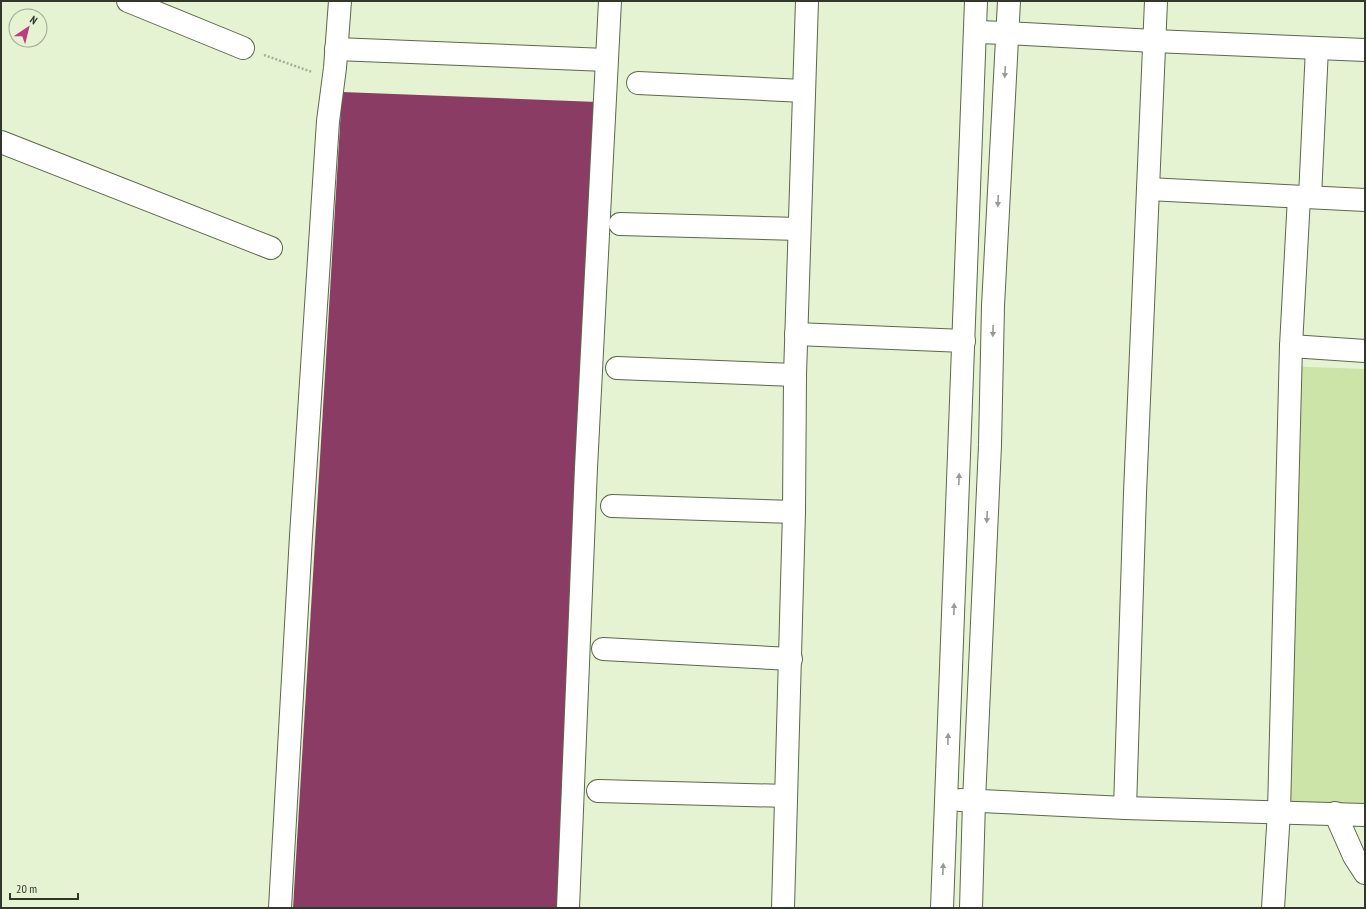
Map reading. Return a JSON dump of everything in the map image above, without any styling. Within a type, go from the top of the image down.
[{"type":"street","points":[[128,1],[243,48]]},
{"type":"street","points":[[280,908],[328,121],[335,68],[340,1]]},
{"type":"street","points":[[568,908],[586,468],[610,1]]},
{"type":"street","points":[[783,908],[791,659],[795,375],[806,1]]},
{"type":"street","points":[[942,908],[976,1]]},
{"type":"street","points":[[971,908],[974,801],[990,453],[994,299],[1009,1]]},
{"type":"street","points":[[1125,808],[1134,501],[1156,1]]},
{"type":"street","points":[[975,32],[1365,50]]},
{"type":"street","points":[[1273,908],[1280,811],[1291,346],[1317,48]]},
{"type":"street","points":[[336,49],[606,60]]},
{"type":"street","points":[[638,83],[804,91]]},
{"type":"street","points":[[1,142],[271,248]]},
{"type":"street","points":[[1148,189],[1365,200]]},
{"type":"street","points":[[620,224],[799,230]]},
{"type":"street","points":[[796,334],[964,341]]},
{"type":"street","points":[[1291,346],[1365,351]]},
{"type":"street","points":[[617,368],[795,375]]},
{"type":"street","points":[[612,506],[794,512]]},
{"type":"street","points":[[603,649],[791,659]]},
{"type":"street","points":[[598,791],[786,796]]},
{"type":"street","points":[[946,800],[1125,808],[1280,811],[1365,815]]},
{"type":"street","points":[[1335,813],[1354,856],[1365,873]]},
{"type":"path","points":[[243,48],[311,71],[316,76]]},
{"type":"green space","points":[[1283,366],[1365,369],[1365,810],[1277,808]]},
{"type":"building","points":[[342,92],[597,102],[557,908],[293,908]]}]
